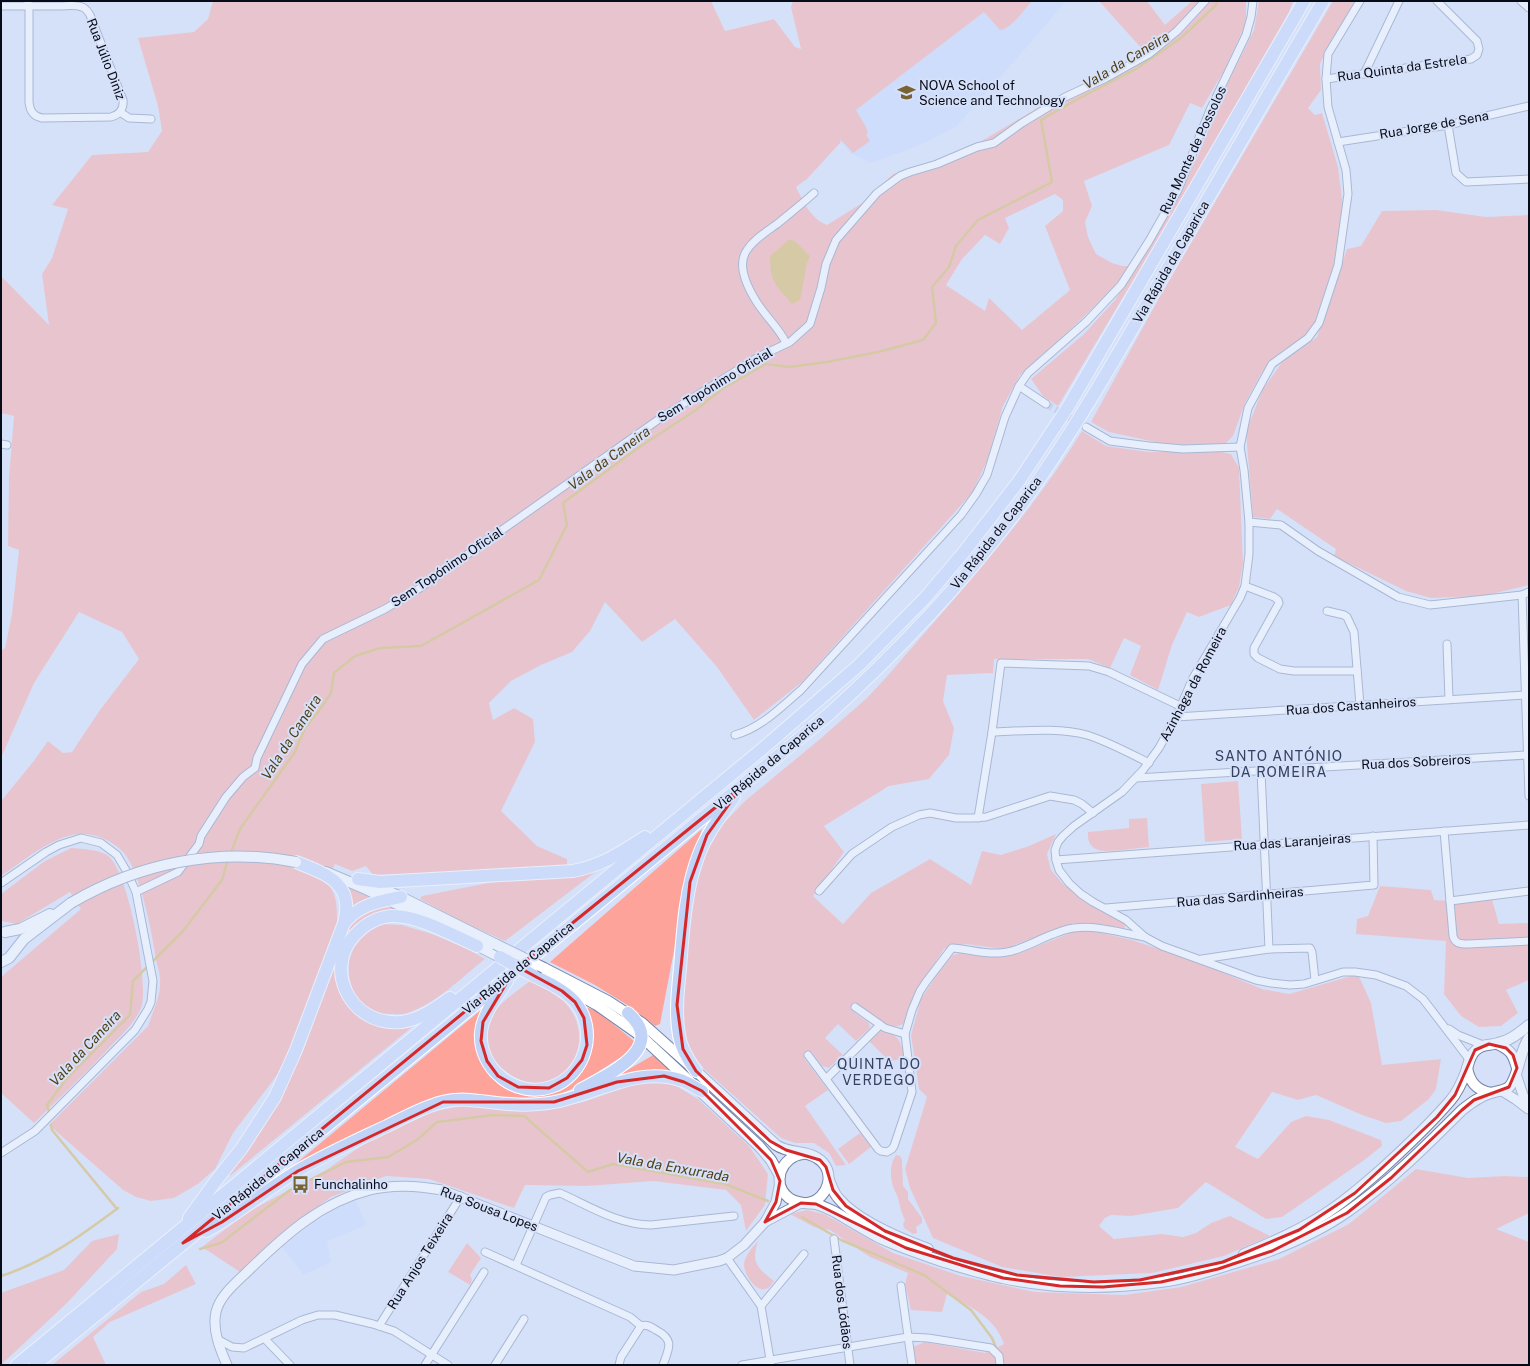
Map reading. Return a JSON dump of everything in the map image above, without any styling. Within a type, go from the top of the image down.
[{"type":"highway","name":"Via Rápida da Caparica","points":[[34,1365],[828,714],[870,677],[936,609],[976,562],[1030,492],[1079,420],[1323,1]]},
{"type":"highway","name":"Via Rápida da Caparica","points":[[17,1365],[390,1059],[490,973],[761,750],[859,665],[925,598],[993,516],[1019,481],[1068,407],[1302,3]]},
{"type":"highway","points":[[696,1071],[683,1049],[677,1021],[683,929],[690,882],[698,855],[707,835],[742,786]]},
{"type":"highway","points":[[358,879],[380,882],[573,872],[602,863],[680,816]]},
{"type":"highway","points":[[180,1231],[215,1182],[242,1148],[275,1097],[296,1050],[344,923],[346,910],[345,900],[336,882],[328,875],[296,862]]},
{"type":"highway","points":[[344,923],[352,914],[363,906],[401,897]]},
{"type":"highway","points":[[480,943],[416,920],[398,916],[378,918],[358,931],[350,941],[345,951],[341,962],[341,973],[346,993],[362,1012],[373,1018],[391,1022],[403,1022],[423,1015],[436,1008],[490,973]]},
{"type":"highway","points":[[500,957],[539,972],[575,1002],[584,1018],[587,1045],[582,1060],[574,1072],[560,1084],[540,1089],[518,1087],[506,1082],[493,1070],[487,1061],[483,1050],[481,1032],[483,1022],[487,1011],[513,972]]},
{"type":"highway","points":[[561,1100],[622,1066],[637,1051],[641,1044],[641,1036],[638,1024],[628,1013]]},
{"type":"highway","points":[[183,1243],[222,1222],[298,1171],[424,1108],[443,1102],[482,1100],[508,1104],[530,1105],[554,1102],[593,1091],[617,1082],[639,1077],[664,1076],[684,1082],[702,1091]]},
{"type":"main road","points":[[3,932],[25,927],[101,886],[119,878],[178,861],[216,856],[260,857],[327,868],[401,897],[480,943],[496,944],[539,972],[597,1005],[641,1036],[702,1091],[768,1156],[780,1179]]},
{"type":"main road","points":[[296,862],[338,877],[388,899],[401,901],[456,927],[500,957]]},
{"type":"main road","points":[[1,962],[7,960],[24,940],[71,903]]},
{"type":"main road","points":[[3,932],[11,937],[13,941],[14,948],[12,955]]},
{"type":"main road","points":[[539,972],[608,1001],[628,1013],[656,1034],[770,1141],[786,1150],[817,1157],[824,1163],[828,1171],[829,1180],[833,1190],[843,1203],[885,1231],[953,1258],[986,1269],[1055,1280],[1094,1282],[1140,1280],[1180,1273],[1223,1262],[1276,1241],[1322,1216],[1355,1193],[1397,1155],[1436,1117],[1455,1095],[1475,1050],[1483,1045],[1497,1044],[1529,1025]]},
{"type":"main road","points":[[803,1154],[787,1160],[782,1168],[780,1179],[781,1188],[785,1194],[794,1201],[827,1208],[876,1236],[906,1248],[970,1270],[1003,1278],[1060,1286],[1103,1287],[1161,1282],[1218,1269],[1248,1259],[1296,1241],[1347,1213],[1391,1178],[1474,1100],[1491,1093],[1502,1091],[1509,1087],[1515,1078],[1525,1043],[1529,1038]]},
{"type":"main road","points":[[1497,1044],[1506,1048],[1513,1055],[1516,1071]]},
{"type":"main road","points":[[1468,1063],[1469,1076],[1473,1083],[1483,1091],[1491,1093]]},
{"type":"main road","points":[[804,1203],[814,1201],[822,1196],[829,1180]]},
{"type":"street","name":"Sem Topónimo Oficial","points":[[136,892],[178,872],[199,844],[201,836],[226,797],[243,777],[254,768],[257,758],[302,664],[323,639],[385,609],[417,590],[662,417],[760,356],[786,344],[810,324],[822,288],[826,264],[836,240],[877,193],[900,176],[937,164],[977,147],[994,143],[1022,123],[1065,97],[1106,78],[1148,54],[1178,31],[1205,1]]},
{"type":"street","name":"Rua Monte de Possolos","points":[[735,735],[743,733],[774,714],[801,690],[961,515],[976,494],[987,475],[1005,417],[1019,386],[1028,373],[1086,322],[1121,285],[1149,241],[1178,190],[1210,110],[1246,35],[1251,18],[1253,1]]},
{"type":"street","name":"Azinhaga da Romeira","points":[[1056,860],[1055,850],[1058,842],[1063,836],[1122,792],[1149,763],[1176,717],[1192,678],[1240,598],[1244,586],[1249,554],[1249,522],[1244,470],[1240,447],[1248,408],[1272,364],[1308,338],[1318,323],[1338,265],[1348,194],[1346,170],[1328,107],[1326,79],[1328,54],[1360,1]]},
{"type":"street","points":[[1364,74],[1399,1]]},
{"type":"street","name":"Rua Quinta da Estrela","points":[[1326,79],[1471,59],[1475,57],[1479,49],[1477,42],[1437,1]]},
{"type":"street","points":[[1521,1],[1529,8]]},
{"type":"street","name":"Rua Júlio Diniz","points":[[1,6],[28,3],[64,3],[82,7],[87,10],[123,100],[123,107],[120,112],[111,118],[42,118],[31,112],[29,102],[28,3]]},
{"type":"street","name":"Rua Jorge de Sena","points":[[1338,142],[1448,125],[1529,106]]},
{"type":"street","points":[[120,112],[129,118],[151,119]]},
{"type":"street","points":[[1448,125],[1456,173],[1466,182],[1529,179]]},
{"type":"street","points":[[786,344],[784,338],[768,319],[756,300],[746,281],[742,267],[746,251],[758,238],[814,193]]},
{"type":"street","points":[[1019,386],[1046,404]]},
{"type":"street","points":[[1086,427],[1110,441],[1183,449],[1240,447]]},
{"type":"street","points":[[1249,522],[1281,525],[1318,551],[1398,597],[1430,605],[1526,594],[1526,695],[1529,796]]},
{"type":"street","points":[[1244,586],[1274,597],[1279,603],[1254,648],[1254,654],[1258,658],[1280,669],[1294,671],[1357,671]]},
{"type":"street","points":[[1327,611],[1344,615],[1350,622],[1354,632],[1360,705]]},
{"type":"street","points":[[1447,644],[1449,699]]},
{"type":"street","points":[[978,818],[992,732],[1001,663],[1089,666],[1109,672],[1180,706]]},
{"type":"street","name":"Rua dos Castanheiros","points":[[1176,717],[1526,695]]},
{"type":"street","points":[[992,732],[1041,731],[1070,732],[1086,735],[1116,746],[1149,763]]},
{"type":"street","name":"Rua dos Sobreiros","points":[[1136,778],[1528,755]]},
{"type":"street","points":[[1261,771],[1269,949]]},
{"type":"street","points":[[819,891],[852,854],[892,827],[919,814],[930,813],[956,818],[986,817],[1050,796],[1074,800],[1082,804],[1092,813]]},
{"type":"street","name":"Rua das Laranjeiras","points":[[1056,860],[1529,825]]},
{"type":"street","points":[[1444,831],[1453,936],[1458,943],[1468,944],[1529,941]]},
{"type":"street","name":"Rua das Sardinheiras","points":[[1106,908],[1374,885],[1373,836]]},
{"type":"street","points":[[1,883],[46,852],[59,845],[82,838],[101,843],[117,855],[136,892],[153,987],[151,1002],[144,1017],[135,1030],[35,1131],[1,1153]]},
{"type":"street","points":[[1056,860],[1059,870],[1069,883],[1081,894],[1126,920],[1145,937],[1162,946],[1256,980],[1290,985],[1304,984],[1343,972],[1354,972],[1376,975],[1406,986],[1423,999],[1468,1063]]},
{"type":"street","points":[[1450,901],[1529,891]]},
{"type":"street","points":[[808,1055],[878,1149],[887,1152],[894,1146],[912,1092],[905,1034],[920,991],[952,948],[999,954],[1013,950],[1056,932],[1073,928],[1088,927],[1145,937]]},
{"type":"street","points":[[1200,959],[1269,949],[1310,948],[1312,952],[1315,980]]},
{"type":"street","points":[[855,1007],[880,1025],[905,1034]]},
{"type":"street","points":[[1437,1017],[1458,1035],[1483,1045]]},
{"type":"street","points":[[826,1079],[880,1025]]},
{"type":"street","points":[[1516,1071],[1523,1095],[1529,1106]]},
{"type":"street","points":[[1502,1091],[1529,1110]]},
{"type":"street","name":"Rua Sousa Lopes","points":[[227,1365],[217,1339],[215,1325],[216,1312],[227,1292],[284,1236],[314,1215],[340,1200],[369,1190],[395,1185],[418,1186],[442,1190],[461,1196],[634,1266],[674,1270],[719,1261],[727,1258],[744,1245],[765,1222],[776,1202],[780,1179]]},
{"type":"street","points":[[516,1265],[546,1197],[550,1194],[560,1193],[612,1216],[638,1225],[652,1225],[734,1216]]},
{"type":"street","name":"Rua Anjos Teixeira","points":[[379,1326],[461,1196]]},
{"type":"street","name":"Rua Sousa Lopes","points":[[765,1222],[804,1203]]},
{"type":"street","name":"Rua dos Lódãos","points":[[834,1239],[850,1365]]},
{"type":"street","points":[[486,1252],[630,1317],[641,1326],[650,1326],[664,1334],[668,1338],[670,1347],[663,1365]]},
{"type":"street","points":[[761,1306],[804,1254]]},
{"type":"street","points":[[727,1258],[761,1306],[771,1362]]},
{"type":"street","points":[[425,1365],[484,1272]]},
{"type":"street","points":[[901,1286],[912,1365]]},
{"type":"street","points":[[217,1339],[232,1347],[248,1347],[302,1320],[323,1315],[340,1316],[379,1326],[394,1332],[448,1365]]},
{"type":"street","points":[[495,1365],[524,1319]]},
{"type":"street","points":[[619,1365],[621,1356],[641,1326]]},
{"type":"street","points":[[742,1365],[771,1362],[908,1338],[928,1338],[991,1348],[999,1356],[1000,1365]]},
{"type":"street","points":[[265,1339],[290,1365]]},
{"type":"highlighted area","points":[[742,786],[707,835],[690,882],[677,1005],[683,1049],[696,1071],[770,1141],[786,1150],[820,1160],[826,1167],[833,1190],[846,1206],[885,1231],[953,1258],[1017,1275],[1094,1282],[1140,1280],[1223,1262],[1299,1230],[1355,1193],[1437,1117],[1455,1095],[1475,1050],[1489,1044],[1506,1048],[1513,1055],[1517,1068],[1509,1087],[1474,1100],[1391,1178],[1347,1213],[1272,1251],[1218,1269],[1161,1282],[1103,1287],[1060,1286],[1003,1278],[906,1248],[816,1204],[801,1203],[765,1222],[776,1202],[780,1181],[771,1160],[702,1091],[684,1082],[664,1076],[617,1082],[554,1102],[443,1102],[298,1171],[222,1222],[183,1243],[513,972],[483,1022],[481,1041],[487,1061],[498,1076],[518,1087],[549,1088],[567,1078],[582,1060],[587,1045],[584,1018],[575,1002],[562,991],[518,967]]},
{"type":"shaded area","points":[[213,1],[711,1],[725,31],[774,19],[795,47],[801,49],[791,7],[793,1],[1032,1],[1013,23],[1000,30],[984,12],[856,110],[866,127],[868,133],[866,135],[870,141],[853,153],[840,139],[841,142],[807,179],[796,187],[812,214],[827,225],[864,202],[893,174],[937,162],[980,142],[1039,107],[1118,67],[1143,50],[1099,1],[1147,1],[1165,25],[1192,1],[1246,1],[1246,23],[1225,69],[1202,108],[1190,103],[1169,145],[1084,181],[1092,206],[1085,222],[1088,237],[1096,254],[1112,263],[1128,266],[1119,280],[1110,292],[1020,375],[1003,406],[987,461],[972,493],[802,682],[754,720],[717,667],[675,619],[642,642],[605,602],[590,631],[572,652],[541,665],[511,681],[489,703],[493,720],[514,708],[533,719],[535,742],[501,811],[537,846],[567,859],[567,868],[373,875],[366,866],[352,871],[335,864],[326,882],[335,897],[337,907],[337,924],[284,1066],[233,1133],[215,1169],[198,1184],[174,1198],[151,1201],[136,1197],[123,1190],[49,1125],[148,1026],[156,1006],[160,990],[160,976],[144,901],[134,870],[127,858],[116,846],[107,840],[96,836],[81,834],[71,835],[50,844],[1,876],[1,801],[48,741],[63,753],[72,752],[100,710],[139,659],[122,632],[79,612],[34,683],[1,758],[1,651],[5,648],[12,614],[19,550],[8,546],[9,477],[14,416],[1,413],[1,276],[49,325],[42,274],[52,258],[68,209],[52,205],[92,155],[148,152],[162,131],[158,106],[138,38],[194,32],[208,19]],"holes":[[[1055,194],[1063,200],[1063,211],[1045,226],[1070,290],[1022,330],[989,298],[985,311],[946,285],[962,259],[985,235],[1000,244],[1009,228],[1005,218]]]},
{"type":"shaded area","name":"NOVA School of Science and Technology","points":[[803,1],[1066,1],[956,127],[915,147],[871,163],[850,153],[835,134]]},
{"type":"shaded area","points":[[1259,1],[1293,1],[1289,12],[1186,192],[1058,406],[1043,396],[1031,379],[1084,334],[1115,300],[1149,247],[1198,156],[1221,97],[1254,30]]},
{"type":"shaded area","points":[[1333,1],[1356,1],[1332,39],[1320,64],[1321,90],[1308,108],[1315,115],[1322,113],[1338,167],[1343,207],[1333,268],[1314,324],[1302,338],[1277,355],[1262,372],[1245,403],[1233,436],[1225,444],[1169,445],[1109,432],[1091,422],[1159,298]]},
{"type":"shaded area","points":[[1436,210],[1486,217],[1529,215],[1529,585],[1483,596],[1431,598],[1406,591],[1334,556],[1336,549],[1277,509],[1270,519],[1253,517],[1246,432],[1262,391],[1282,362],[1317,337],[1347,249],[1361,246],[1382,211]]},
{"type":"shaded area","points":[[790,239],[797,243],[810,256],[807,263],[800,300],[792,304],[775,283],[770,265],[770,256]]},
{"type":"shaded area","points":[[1082,431],[1106,446],[1149,452],[1216,451],[1231,454],[1239,468],[1243,563],[1239,587],[1231,605],[1199,617],[1187,612],[1172,645],[1158,690],[1130,675],[1141,646],[1124,638],[1110,668],[1088,659],[994,659],[993,673],[947,675],[943,701],[954,728],[949,755],[929,779],[889,786],[824,826],[844,852],[813,896],[843,924],[871,893],[930,859],[971,885],[982,851],[1001,855],[1029,846],[1056,834],[1047,854],[1051,870],[1063,884],[1085,901],[1107,912],[1126,925],[1123,930],[1100,924],[1074,923],[1003,949],[966,944],[944,949],[929,972],[904,1023],[899,1026],[893,1026],[881,1021],[858,1005],[852,1011],[868,1022],[870,1026],[869,1029],[856,1041],[838,1024],[825,1038],[843,1055],[829,1068],[822,1066],[811,1051],[804,1058],[828,1090],[805,1106],[846,1165],[836,1166],[829,1153],[814,1143],[795,1143],[781,1138],[705,1070],[691,1052],[686,1038],[682,1008],[686,953],[696,886],[707,851],[723,824],[745,801],[868,697],[890,673],[1015,526],[1039,495]]},
{"type":"shaded area","points":[[1238,781],[1242,839],[1205,842],[1201,784]]},
{"type":"shaded area","points":[[1147,818],[1149,847],[1103,851],[1093,847],[1088,838],[1088,832],[1129,828],[1129,819]]},
{"type":"shaded area","points":[[702,829],[682,898],[677,935],[660,1024],[655,1026],[629,1006],[595,985],[550,962]]},
{"type":"shaded area","points":[[71,848],[103,853],[107,855],[115,864],[129,903],[135,928],[140,953],[143,996],[141,1008],[127,1030],[34,1123],[1,1093],[1,977],[81,909],[70,892],[17,924],[2,921],[1,894],[45,861]]},
{"type":"shaded area","points":[[598,870],[505,941],[463,922],[420,899],[422,896],[493,882]]},
{"type":"shaded area","points":[[1380,886],[1431,890],[1434,900],[1450,901],[1491,896],[1499,924],[1529,923],[1529,980],[1506,990],[1518,1013],[1501,1026],[1479,1027],[1461,1016],[1444,994],[1446,941],[1356,934],[1357,919],[1368,916]]},
{"type":"shaded area","points":[[347,887],[371,898],[372,900],[351,909],[346,889]]},
{"type":"shaded area","points":[[382,907],[394,908],[400,911],[361,922],[339,987],[352,1009],[417,1023],[230,1176],[230,1172],[258,1135],[271,1113],[350,927],[363,913]]},
{"type":"shaded area","points":[[382,924],[402,925],[432,934],[468,949],[485,959],[439,997],[419,1009],[402,1014],[372,1011],[361,1004],[353,991],[349,977],[349,962],[352,950],[359,940]]},
{"type":"shaded area","points":[[1093,931],[1132,940],[1200,963],[1262,989],[1289,994],[1358,974],[1371,1003],[1382,1065],[1441,1059],[1436,1089],[1429,1099],[1401,1121],[1386,1123],[1362,1115],[1316,1095],[1298,1100],[1272,1092],[1235,1147],[1258,1159],[1291,1122],[1306,1116],[1329,1120],[1381,1140],[1382,1146],[1363,1161],[1282,1217],[1266,1219],[1206,1182],[1178,1208],[1131,1216],[1111,1215],[1105,1218],[1099,1226],[1114,1239],[1162,1234],[1183,1237],[1196,1233],[1211,1223],[1230,1216],[1270,1236],[1224,1256],[1152,1273],[1061,1277],[1002,1267],[933,1238],[910,1188],[905,1169],[927,1097],[919,1089],[911,1035],[921,999],[940,970],[953,955],[965,952],[996,957],[1017,954],[1073,932]]},
{"type":"shaded area","points":[[531,980],[551,991],[568,1006],[575,1018],[579,1030],[579,1043],[576,1055],[570,1066],[561,1074],[550,1080],[536,1083],[520,1079],[504,1070],[497,1064],[492,1056],[486,1041],[490,1020],[494,1012],[499,1006]]},
{"type":"shaded area","points":[[584,1007],[596,1010],[634,1041],[632,1050],[570,1090],[553,1097],[533,1099],[445,1095],[417,1104],[287,1171],[482,1009],[476,1027],[476,1041],[480,1061],[490,1077],[506,1088],[531,1095],[551,1094],[569,1085],[585,1066],[591,1045]]},
{"type":"shaded area","points":[[880,1031],[895,1036],[901,1044],[904,1059],[889,1061],[869,1041]]},
{"type":"shaded area","points":[[655,1054],[674,1072],[653,1071],[612,1079]]},
{"type":"shaded area","points":[[666,1080],[698,1099],[749,1146],[768,1174],[765,1205],[746,1231],[741,1205],[726,1190],[653,1181],[587,1186],[525,1185],[514,1208],[429,1179],[386,1176],[331,1197],[279,1235],[240,1272],[202,1247],[248,1212],[326,1170],[370,1140],[431,1112],[466,1105],[547,1108],[583,1102],[630,1086]]},
{"type":"shaded area","points":[[860,1133],[871,1147],[849,1164],[838,1149]]},
{"type":"shaded area","points":[[896,1155],[900,1156],[902,1160],[903,1186],[908,1192],[908,1199],[922,1218],[922,1223],[916,1227],[917,1233],[913,1234],[904,1228],[903,1224],[905,1220],[892,1180],[891,1167]]},
{"type":"shaded area","points":[[1416,1169],[1468,1178],[1505,1176],[1529,1177],[1529,1213],[1496,1229],[1529,1242],[1529,1365],[916,1365],[913,1347],[925,1342],[985,1353],[1004,1344],[995,1327],[988,1320],[973,1308],[947,1294],[942,1312],[911,1310],[905,1284],[908,1273],[870,1257],[830,1230],[814,1227],[790,1214],[807,1210],[824,1214],[893,1253],[961,1276],[1035,1292],[1124,1295],[1181,1287],[1279,1259],[1349,1224]]},
{"type":"shaded area","points":[[355,1199],[366,1225],[327,1241],[331,1262],[304,1275],[282,1247],[308,1226]]},
{"type":"shaded area","points":[[119,1234],[117,1249],[67,1303],[1,1365],[1,1293],[64,1270],[92,1241]]},
{"type":"shaded area","points":[[758,1241],[755,1255],[757,1264],[763,1272],[774,1281],[769,1287],[764,1289],[755,1286],[748,1278],[744,1265],[747,1255]]},
{"type":"shaded area","points":[[467,1243],[481,1258],[470,1275],[472,1280],[470,1285],[448,1272]]},
{"type":"shaded area","points":[[186,1265],[196,1284],[110,1322],[93,1337],[106,1365],[52,1365],[141,1292],[164,1284]]},
{"type":"waterway","name":"Vala da Caneira","points":[[230,855],[240,829],[295,752],[305,728],[331,693],[334,673],[355,656],[380,648],[421,646],[539,580],[567,525],[563,503],[638,448],[696,410],[722,389],[766,364],[789,367],[827,362],[878,352],[923,340],[936,323],[932,287],[949,267],[956,246],[978,220],[1052,182],[1041,120],[1136,69],[1181,38],[1216,5],[1217,1]]},
{"type":"waterway","name":"Vala da Caneira","points":[[49,1112],[47,1105],[67,1078],[130,1015],[133,981],[183,931],[222,880],[228,859]]},
{"type":"waterway","name":"Vala da Enxurrada","points":[[200,1249],[221,1243],[290,1190],[346,1162],[388,1157],[417,1140],[437,1122],[493,1115],[524,1116],[588,1172],[613,1164],[725,1184],[768,1201]]},
{"type":"waterway","name":"Vala da Caneira","points":[[51,1125],[52,1130],[117,1209]]},
{"type":"waterway","name":"Vala da Enxurrada","points":[[1,1276],[33,1263],[62,1247],[118,1208]]},
{"type":"waterway","name":"Vala da Enxurrada","points":[[802,1217],[841,1240],[924,1275],[971,1310],[992,1338],[997,1350]]},
{"type":"tunnel","points":[[1046,404],[1086,427]]},
{"type":"place","name":"NOVA School of Science and Technology","points":[[906,92]]},
{"type":"place","name":"Funchalinho","points":[[301,1184]]},
{"type":"district","name":"SANTO ANTÓNIO DA ROMEIRA","points":[[1279,764]]},
{"type":"district","name":"QUINTA DO VERDEGO","points":[[879,1072]]}]
